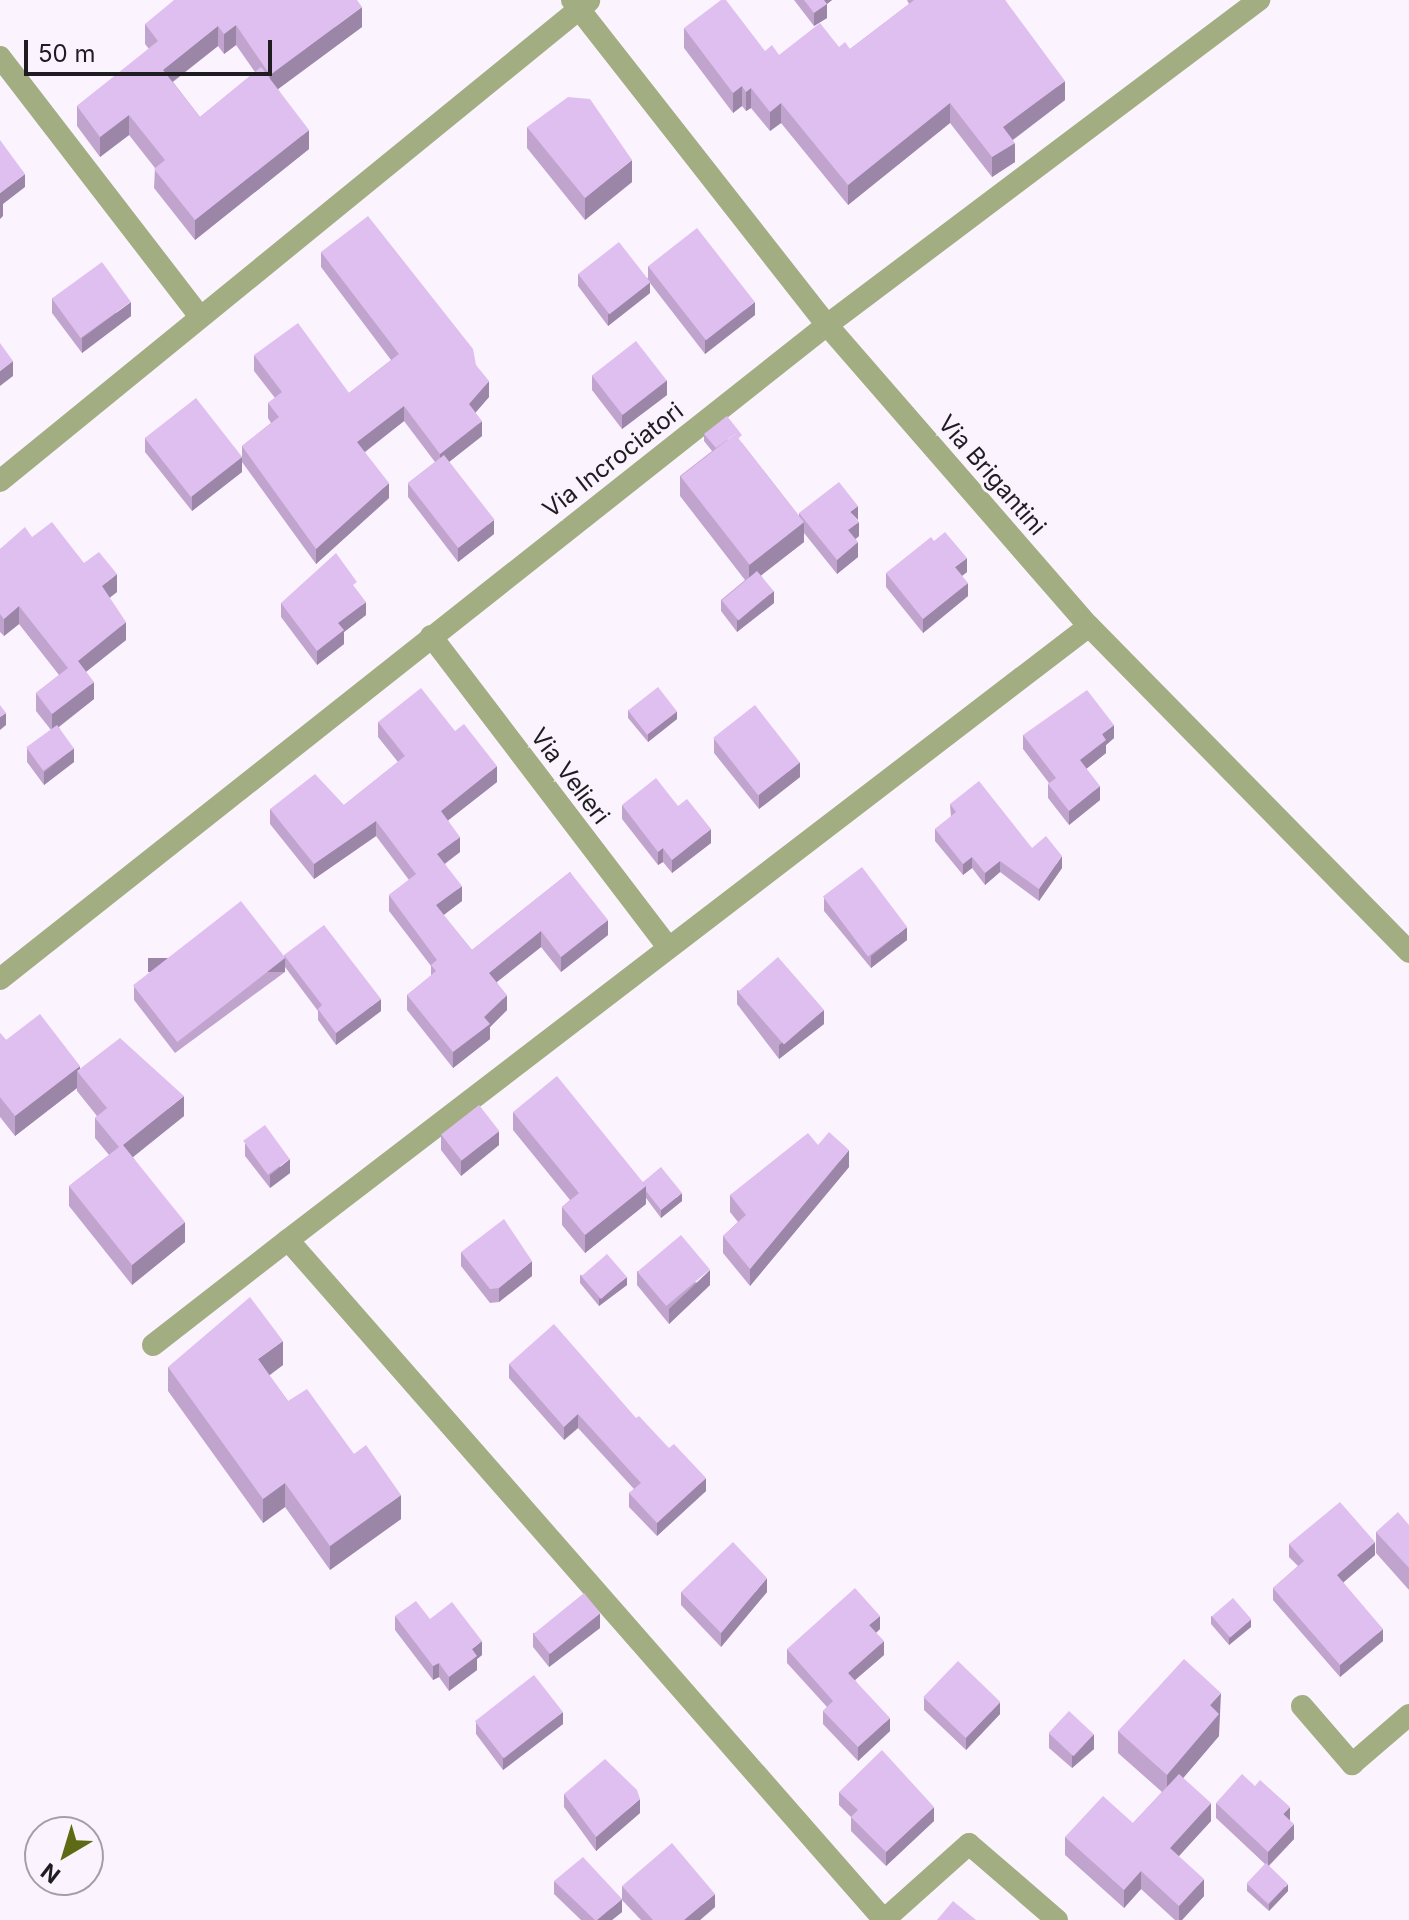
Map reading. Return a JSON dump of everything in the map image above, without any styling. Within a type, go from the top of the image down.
[{"type":"street","name":"Via Incrociatori","points":[[0,979],[827,325],[1259,0]]},
{"type":"street","name":"Via Brigantini","points":[[580,3],[827,325],[1089,626],[1409,952]]},
{"type":"street","points":[[0,481],[580,3]]},
{"type":"street","points":[[0,57],[200,317]]},
{"type":"street","points":[[153,1345],[1089,626]]},
{"type":"street","name":"Via Velieri","points":[[431,636],[668,947]]},
{"type":"street","points":[[288,1240],[884,1920],[969,1844],[1057,1920]]},
{"type":"street","points":[[1302,1706],[1352,1764],[1409,1715]]},
{"type":"building","points":[[174,0],[357,0],[362,7],[270,75],[236,25],[224,34],[218,26],[163,70],[200,117],[261,67],[309,130],[195,220],[154,169],[165,160],[129,115],[100,137],[77,106],[158,41],[145,24]]},
{"type":"building","points":[[721,0],[726,0],[765,51],[772,45],[779,55],[820,23],[839,47],[845,42],[850,49],[914,0],[1005,0],[1065,81],[1003,127],[1015,143],[992,157],[950,103],[848,185],[781,103],[770,112],[751,88],[746,92],[742,86],[733,93],[684,28]]},
{"type":"building","points":[[804,0],[824,0],[827,4],[814,13]]},
{"type":"building","points":[[568,97],[590,99],[632,160],[585,198],[527,127]]},
{"type":"building","points":[[0,140],[25,174],[0,193]]},
{"type":"building","points":[[368,216],[473,349],[476,365],[489,381],[469,404],[482,421],[440,454],[404,406],[357,442],[389,483],[316,549],[242,446],[279,417],[268,403],[282,392],[254,355],[298,323],[349,393],[399,354],[321,252]]},
{"type":"building","points":[[697,228],[755,302],[706,340],[648,266]]},
{"type":"building","points":[[619,242],[650,282],[609,314],[578,274]]},
{"type":"building","points":[[102,262],[131,302],[81,338],[52,298]]},
{"type":"building","points":[[636,341],[667,380],[623,415],[592,375]]},
{"type":"building","points":[[0,343],[13,361],[0,371]]},
{"type":"building","points":[[196,398],[242,457],[191,497],[145,438]]},
{"type":"building","points":[[727,416],[742,435],[738,439],[735,434],[716,448],[704,434]]},
{"type":"building","points":[[735,434],[804,522],[750,565],[681,476]]},
{"type":"building","points":[[444,455],[494,520],[458,548],[408,483]]},
{"type":"building","points":[[839,482],[858,506],[850,512],[859,522],[848,530],[858,542],[837,560],[799,513]]},
{"type":"building","points":[[52,522],[84,563],[99,552],[117,574],[102,586],[126,622],[78,661],[94,682],[52,714],[36,693],[68,668],[19,606],[4,619],[0,614],[0,549],[25,527],[32,537]]},
{"type":"building","points":[[945,532],[967,558],[955,567],[968,583],[923,619],[886,573],[931,537],[934,541]]},
{"type":"building","points":[[336,553],[357,582],[353,585],[366,602],[338,623],[344,630],[317,651],[281,603]]},
{"type":"building","points":[[757,571],[774,591],[738,620],[722,601]]},
{"type":"building","points":[[658,687],[677,711],[647,735],[628,710]]},
{"type":"building","points":[[421,688],[455,731],[464,724],[497,766],[441,811],[460,837],[437,854],[462,886],[436,905],[472,950],[570,872],[608,920],[561,957],[541,931],[489,973],[507,995],[484,1017],[490,1024],[453,1052],[407,995],[436,971],[431,965],[437,960],[389,895],[416,874],[376,821],[314,864],[270,809],[315,774],[344,805],[405,756],[378,722]]},
{"type":"building","points":[[1087,690],[1114,725],[1102,734],[1106,740],[1080,760],[1100,786],[1069,811],[1048,784],[1056,778],[1023,735]]},
{"type":"building","points":[[755,705],[800,763],[758,795],[713,738]]},
{"type":"building","points":[[57,725],[74,748],[43,771],[26,747]]},
{"type":"building","points":[[656,778],[678,806],[687,799],[711,829],[672,860],[663,848],[658,852],[622,805]]},
{"type":"building","points":[[979,781],[1032,848],[1046,836],[1062,856],[1039,889],[1000,861],[985,873],[972,857],[963,864],[935,829],[956,812],[950,804]]},
{"type":"building","points":[[862,867],[907,927],[868,956],[823,896]]},
{"type":"building","points":[[241,901],[285,958],[177,1042],[133,985]]},
{"type":"building","points":[[324,925],[381,999],[336,1033],[318,1009],[322,1005],[284,955]]},
{"type":"building","points":[[778,957],[824,1010],[784,1045],[738,992]]},
{"type":"building","points":[[40,1014],[80,1066],[15,1116],[0,1097],[0,1033],[6,1040]]},
{"type":"building","points":[[120,1038],[184,1096],[123,1145],[185,1222],[132,1265],[69,1186],[119,1147],[95,1118],[107,1108],[77,1071]]},
{"type":"building","points":[[557,1076],[646,1186],[585,1235],[562,1207],[579,1193],[513,1112]]},
{"type":"building","points":[[479,1105],[499,1131],[461,1161],[441,1135]]},
{"type":"building","points":[[265,1125],[290,1159],[268,1175],[243,1141]]},
{"type":"building","points":[[829,1132],[849,1150],[750,1269],[723,1236],[746,1215],[730,1195],[808,1133],[818,1145]]},
{"type":"building","points":[[661,1167],[682,1193],[661,1210],[643,1182]]},
{"type":"building","points":[[504,1219],[532,1261],[499,1288],[490,1289],[461,1252]]},
{"type":"building","points":[[681,1235],[710,1269],[666,1306],[637,1272]]},
{"type":"building","points":[[607,1254],[627,1277],[601,1299],[581,1276]]},
{"type":"building","points":[[250,1297],[283,1341],[258,1359],[288,1401],[307,1389],[354,1454],[366,1445],[401,1495],[330,1546],[285,1483],[263,1499],[168,1367]]},
{"type":"building","points":[[554,1324],[636,1418],[639,1416],[669,1448],[674,1444],[706,1478],[657,1523],[629,1493],[641,1483],[578,1414],[564,1427],[509,1364]]},
{"type":"building","points":[[1340,1502],[1375,1542],[1337,1575],[1383,1629],[1340,1665],[1273,1588],[1304,1561],[1289,1544]]},
{"type":"building","points":[[1398,1512],[1409,1525],[1409,1568],[1376,1532]]},
{"type":"building","points":[[733,1542],[767,1578],[721,1633],[681,1592]]},
{"type":"building","points":[[855,1588],[880,1616],[869,1625],[884,1641],[848,1673],[890,1718],[858,1747],[823,1711],[833,1701],[787,1649]]},
{"type":"building","points":[[584,1593],[600,1613],[550,1654],[533,1634]]},
{"type":"building","points":[[1233,1598],[1251,1619],[1230,1638],[1212,1616]]},
{"type":"building","points":[[416,1601],[430,1619],[452,1602],[482,1641],[472,1649],[477,1656],[449,1677],[439,1663],[433,1666],[395,1616]]},
{"type":"building","points":[[1184,1659],[1221,1693],[1210,1705],[1219,1714],[1167,1775],[1118,1731]]},
{"type":"building","points":[[958,1661],[1000,1702],[966,1738],[923,1697]]},
{"type":"building","points":[[534,1675],[563,1712],[504,1758],[475,1721]]},
{"type":"building","points":[[1069,1711],[1094,1734],[1073,1756],[1049,1733]]},
{"type":"building","points":[[882,1750],[934,1807],[886,1852],[851,1817],[858,1810],[839,1792]]},
{"type":"building","points":[[605,1759],[637,1790],[640,1799],[596,1837],[564,1794]]},
{"type":"building","points":[[1179,1774],[1211,1803],[1170,1848],[1204,1879],[1179,1906],[1141,1871],[1124,1890],[1065,1837],[1103,1796],[1133,1823]]},
{"type":"building","points":[[1242,1774],[1255,1786],[1260,1780],[1290,1807],[1283,1814],[1294,1824],[1268,1852],[1216,1803]]},
{"type":"building","points":[[672,1843],[715,1894],[684,1920],[653,1920],[622,1886]]},
{"type":"building","points":[[583,1857],[622,1899],[597,1920],[554,1881]]},
{"type":"building","points":[[1266,1863],[1288,1884],[1268,1904],[1247,1883]]},
{"type":"building","points":[[953,1901],[976,1920],[937,1920]]}]
